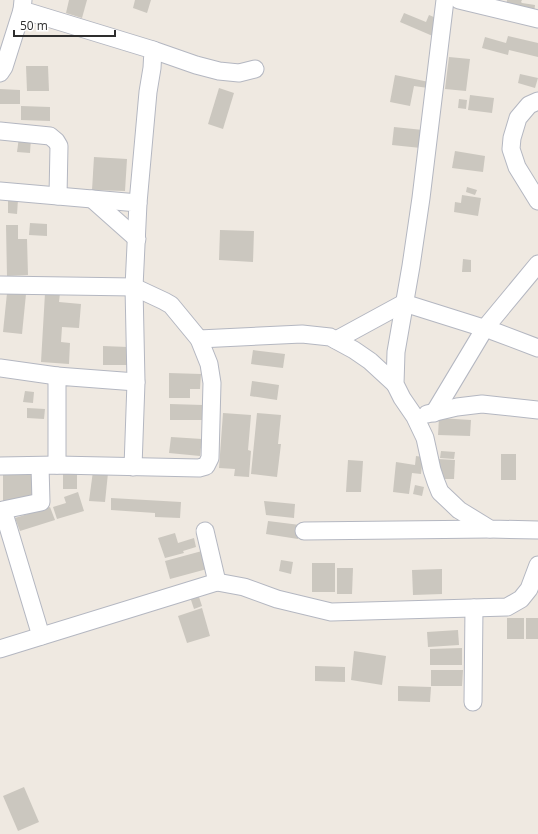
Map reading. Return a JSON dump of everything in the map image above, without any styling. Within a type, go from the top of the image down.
[{"type":"street","points":[[395,384],[396,352],[421,198],[445,0]]},
{"type":"street","points":[[459,0],[538,19]]},
{"type":"street","points":[[0,73],[4,67],[22,5],[196,65],[219,71],[239,73],[255,69]]},
{"type":"street","points":[[133,466],[136,382],[134,287],[138,203],[153,50]]},
{"type":"street","points":[[538,101],[529,105],[518,118],[512,138],[511,149],[517,167],[538,201]]},
{"type":"street","points":[[0,131],[50,136],[56,141],[59,146],[58,196]]},
{"type":"street","points":[[0,191],[138,203]]},
{"type":"street","points":[[92,199],[137,239]]},
{"type":"street","points":[[434,413],[485,328],[538,264]]},
{"type":"street","points":[[0,285],[134,287],[171,305],[199,338],[209,364],[212,383],[210,458],[206,466],[200,468],[49,465],[0,466]]},
{"type":"street","points":[[336,340],[404,303],[485,328],[538,348]]},
{"type":"street","points":[[199,338],[302,334],[330,337],[354,350],[370,361],[395,384],[402,398],[415,417],[425,438],[432,470],[440,492],[459,510],[490,529]]},
{"type":"street","points":[[0,368],[57,376],[136,382]]},
{"type":"street","points":[[41,636],[1,511],[41,502],[49,465],[57,376]]},
{"type":"street","points":[[415,417],[482,404],[538,410]]},
{"type":"street","points":[[304,532],[490,529],[538,530]]},
{"type":"street","points":[[205,531],[217,582]]},
{"type":"street","points":[[0,649],[217,582],[244,587],[276,599],[331,612],[507,607],[521,599],[529,589],[538,565]]},
{"type":"street","points":[[473,702],[474,608]]},
{"type":"building","points":[[69,0],[87,0],[82,18],[66,13]]},
{"type":"building","points":[[135,0],[151,0],[147,13],[133,8]]},
{"type":"building","points":[[507,0],[522,0],[522,3],[535,5],[534,14],[506,7]]},
{"type":"building","points":[[404,13],[426,22],[429,15],[441,20],[435,37],[400,22]]},
{"type":"building","points":[[508,36],[538,43],[538,57],[509,50],[508,55],[482,48],[485,37],[506,43]]},
{"type":"building","points":[[449,57],[470,59],[466,91],[445,89]]},
{"type":"building","points":[[26,66],[48,66],[49,91],[27,91]]},
{"type":"building","points":[[520,74],[538,78],[535,88],[518,83]]},
{"type":"building","points":[[395,75],[429,82],[428,88],[414,86],[410,106],[390,102]]},
{"type":"building","points":[[219,88],[234,93],[223,129],[208,124]]},
{"type":"building","points":[[0,89],[20,90],[20,104],[0,104]]},
{"type":"building","points":[[470,95],[494,98],[492,113],[468,110]]},
{"type":"building","points":[[459,99],[467,100],[466,109],[458,108]]},
{"type":"building","points":[[21,106],[50,107],[50,121],[21,120]]},
{"type":"building","points":[[394,127],[423,130],[421,148],[392,145]]},
{"type":"building","points":[[19,137],[31,138],[30,153],[17,152]]},
{"type":"building","points":[[455,151],[485,156],[483,172],[452,168]]},
{"type":"building","points":[[94,157],[127,159],[125,191],[92,190]]},
{"type":"building","points":[[467,187],[477,190],[475,195],[466,192]]},
{"type":"building","points":[[462,195],[481,198],[478,216],[454,212],[455,202],[461,203]]},
{"type":"building","points":[[8,199],[18,200],[17,214],[8,213]]},
{"type":"building","points":[[30,223],[47,224],[47,236],[29,235]]},
{"type":"building","points":[[6,225],[18,225],[18,239],[27,239],[28,275],[7,276]]},
{"type":"building","points":[[220,230],[254,231],[253,262],[219,260]]},
{"type":"building","points":[[463,259],[471,260],[471,272],[462,272]]},
{"type":"building","points":[[7,293],[26,294],[22,334],[3,332]]},
{"type":"building","points":[[45,293],[60,293],[59,302],[81,304],[79,328],[62,327],[61,342],[70,343],[69,364],[41,362]]},
{"type":"building","points":[[103,346],[128,347],[128,365],[103,365]]},
{"type":"building","points":[[253,350],[285,354],[283,368],[251,364]]},
{"type":"building","points":[[169,373],[201,374],[200,389],[190,389],[190,398],[169,398]]},
{"type":"building","points":[[252,381],[279,385],[277,400],[250,396]]},
{"type":"building","points":[[25,391],[34,392],[33,403],[23,402]]},
{"type":"building","points":[[170,404],[203,405],[203,420],[170,420]]},
{"type":"building","points":[[27,408],[45,409],[44,419],[27,418]]},
{"type":"building","points":[[223,413],[251,415],[248,450],[251,451],[249,477],[234,476],[235,469],[219,468]]},
{"type":"building","points":[[257,413],[281,415],[278,444],[281,444],[277,477],[251,474]]},
{"type":"building","points":[[439,418],[471,420],[470,436],[438,435]]},
{"type":"building","points":[[171,437],[202,439],[200,456],[169,453]]},
{"type":"building","points":[[441,451],[455,452],[454,459],[440,458]]},
{"type":"building","points":[[501,454],[516,454],[516,480],[501,480]]},
{"type":"building","points":[[416,456],[423,457],[421,474],[412,473],[409,494],[393,492],[396,462],[415,465]]},
{"type":"building","points":[[438,459],[455,460],[454,479],[437,479]]},
{"type":"building","points":[[348,460],[363,461],[361,492],[346,492]]},
{"type":"building","points":[[63,469],[77,469],[77,489],[63,489]]},
{"type":"building","points":[[3,470],[33,470],[33,501],[3,501]]},
{"type":"building","points":[[93,471],[108,473],[105,502],[89,501]]},
{"type":"building","points":[[415,485],[424,487],[422,496],[413,494]]},
{"type":"building","points":[[78,492],[84,511],[57,519],[53,507],[66,503],[64,497]]},
{"type":"building","points":[[111,498],[181,502],[180,518],[155,517],[155,513],[111,510]]},
{"type":"building","points":[[264,501],[295,504],[294,518],[266,515]]},
{"type":"building","points":[[50,507],[55,520],[20,531],[15,518]]},
{"type":"building","points":[[268,521],[300,525],[298,539],[266,534]]},
{"type":"building","points":[[175,533],[178,543],[194,538],[196,547],[183,551],[184,553],[165,558],[158,538]]},
{"type":"building","points":[[202,551],[207,569],[170,579],[165,561]]},
{"type":"building","points":[[281,560],[293,562],[291,574],[279,571]]},
{"type":"building","points":[[312,563],[335,563],[335,592],[312,592]]},
{"type":"building","points":[[337,568],[353,568],[352,594],[337,594]]},
{"type":"building","points":[[442,569],[442,594],[413,595],[412,570]]},
{"type":"building","points":[[198,594],[202,606],[194,609],[190,597]]},
{"type":"building","points":[[202,608],[210,636],[187,643],[178,616]]},
{"type":"building","points":[[507,618],[524,618],[524,639],[507,639]]},
{"type":"building","points":[[526,618],[538,618],[538,639],[526,639]]},
{"type":"building","points":[[458,630],[459,645],[428,647],[427,632]]},
{"type":"building","points":[[462,648],[462,665],[430,665],[430,649]]},
{"type":"building","points":[[354,651],[386,656],[382,685],[351,680]]},
{"type":"building","points":[[315,666],[345,667],[345,682],[315,681]]},
{"type":"building","points":[[431,670],[463,670],[462,686],[431,686]]},
{"type":"building","points":[[398,686],[431,687],[430,702],[398,701]]},
{"type":"building","points":[[24,787],[39,822],[18,831],[3,796]]}]
